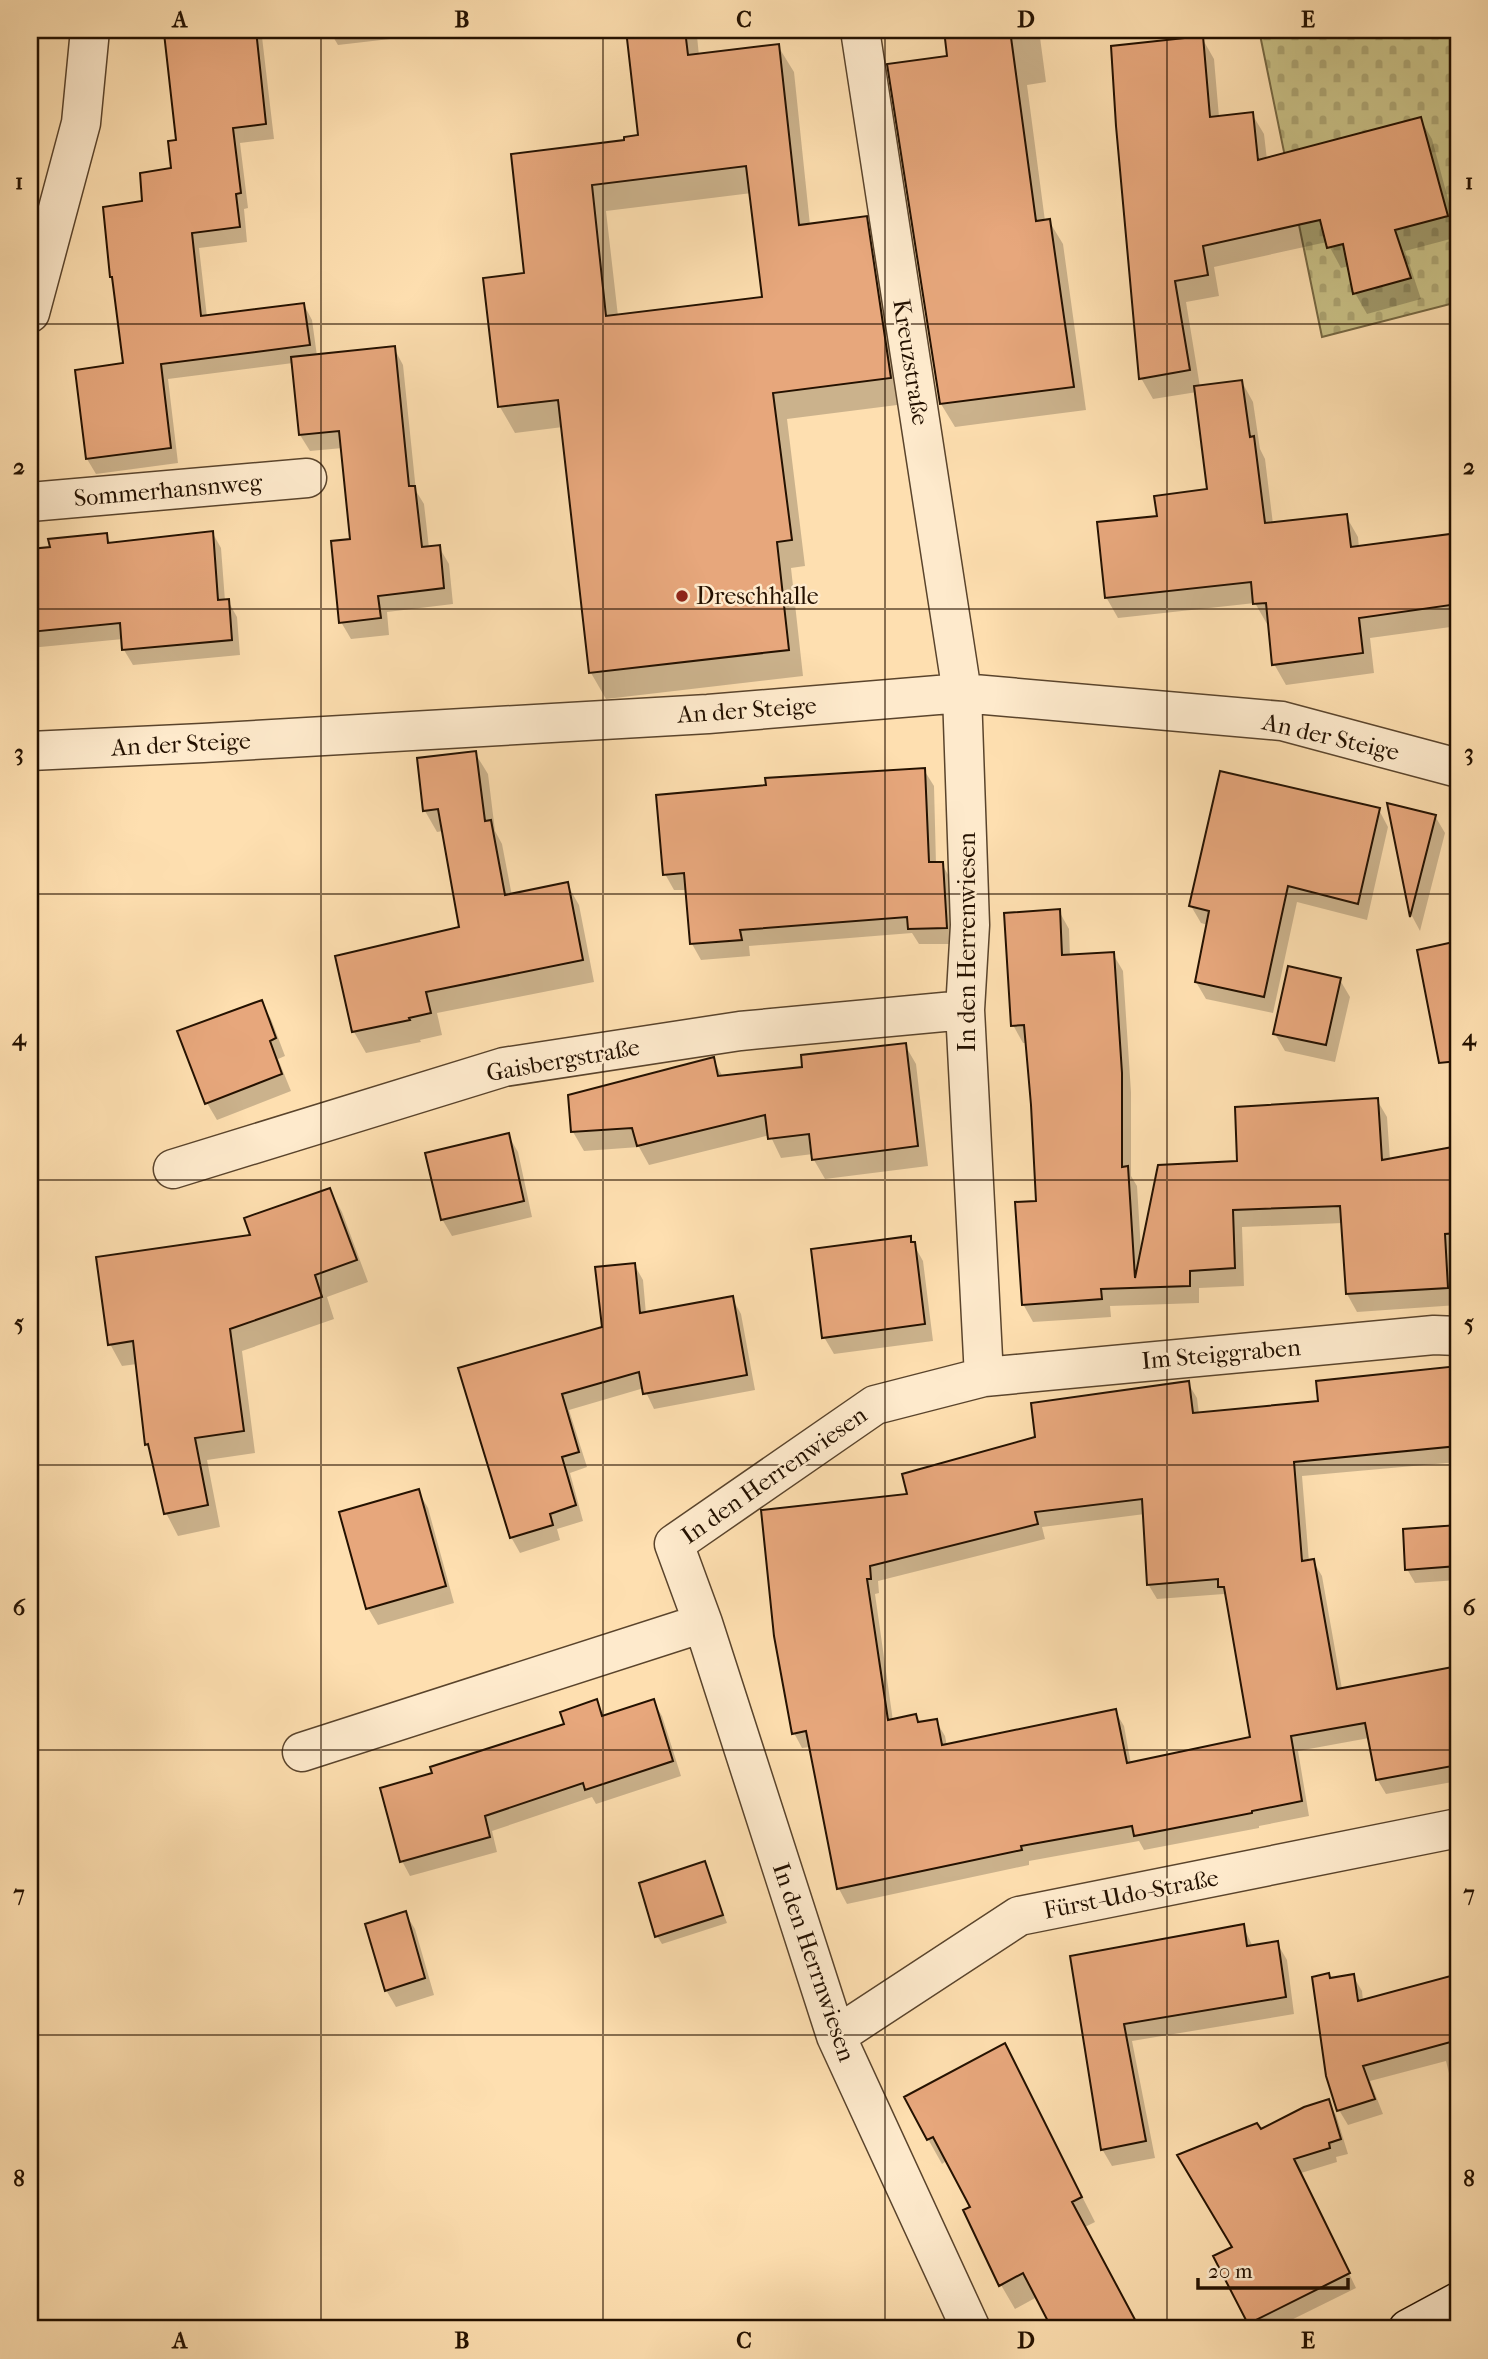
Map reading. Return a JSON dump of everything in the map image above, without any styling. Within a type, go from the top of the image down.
[{"type":"street","points":[[30,313],[81,123],[90,30]]},
{"type":"street","name":"Kreuzstraße","points":[[860,30],[962,693]]},
{"type":"street","name":"Sommerhansnweg","points":[[30,502],[307,478]]},
{"type":"street","name":"An der Steige","points":[[30,751],[694,715],[962,693],[1282,721],[1458,768]]},
{"type":"street","name":"In den Herrenwiesen","points":[[703,1623],[674,1544],[875,1405],[984,1377],[965,1010],[970,925],[962,693]]},
{"type":"street","name":"Gaisbergstraße","points":[[173,1169],[504,1067],[740,1031],[965,1010]]},
{"type":"street","name":"Im Steiggraben","points":[[984,1377],[1420,1336],[1458,1336]]},
{"type":"street","points":[[302,1752],[703,1623]]},
{"type":"street","name":"In den Herrnwiesen","points":[[703,1623],[836,2036],[971,2329]]},
{"type":"street","name":"Fürst-Udo-Straße","points":[[836,2036],[1019,1916],[1458,1828]]},
{"type":"street","points":[[1408,2329],[1458,2302]]},
{"type":"green space","points":[[1259,30],[1458,30],[1458,302],[1322,337]]},
{"type":"building","points":[[185,30],[256,30],[266,124],[233,128],[241,193],[236,194],[240,227],[192,233],[201,316],[304,303],[310,345],[161,364],[171,448],[86,459],[75,370],[123,363],[103,207],[142,201],[140,173],[171,168],[168,141],[176,140],[164,33]]},
{"type":"building","points":[[626,30],[685,30],[688,55],[779,44],[799,225],[867,216],[891,378],[773,393],[792,540],[777,542],[789,650],[589,673],[558,400],[498,407],[483,278],[524,273],[511,154],[624,140],[624,137],[638,135]],"holes":[[[746,166],[762,297],[606,316],[592,185]]]},
{"type":"building","points":[[944,30],[1010,30],[1036,221],[1050,219],[1074,387],[940,404],[887,64],[947,56]]},
{"type":"building","points":[[1203,36],[1210,117],[1253,112],[1258,160],[1421,117],[1448,216],[1395,230],[1411,278],[1353,294],[1343,244],[1327,248],[1320,220],[1203,246],[1208,275],[1175,281],[1190,370],[1139,379],[1111,46]]},
{"type":"building","points":[[395,346],[409,486],[415,486],[422,547],[440,545],[444,588],[378,596],[381,618],[339,623],[331,541],[350,539],[339,431],[299,435],[291,357]]},
{"type":"building","points":[[1242,380],[1250,437],[1254,436],[1265,523],[1347,514],[1351,547],[1458,533],[1458,604],[1359,618],[1363,653],[1272,665],[1266,603],[1253,604],[1251,582],[1105,598],[1097,522],[1157,516],[1154,496],[1207,489],[1194,386]]},
{"type":"building","points":[[213,531],[218,600],[229,599],[232,640],[122,650],[120,623],[30,632],[30,549],[50,547],[48,539],[107,533],[108,543]]},
{"type":"building","points":[[476,751],[485,821],[491,820],[505,895],[568,882],[583,960],[426,992],[431,1013],[352,1032],[335,956],[459,927],[438,809],[423,811],[417,758]]},
{"type":"building","points":[[925,768],[929,862],[943,862],[947,928],[908,929],[907,917],[740,930],[742,940],[690,944],[684,873],[663,875],[656,795],[766,785],[765,778]]},
{"type":"building","points":[[1220,771],[1380,808],[1358,904],[1288,886],[1264,997],[1195,982],[1209,911],[1189,906]]},
{"type":"building","points":[[1387,803],[1436,815],[1410,917]]},
{"type":"building","points":[[1060,909],[1062,955],[1114,952],[1122,1073],[1122,1167],[1128,1166],[1135,1278],[1158,1165],[1237,1161],[1235,1107],[1378,1098],[1382,1160],[1458,1146],[1458,1233],[1445,1234],[1448,1288],[1346,1294],[1340,1206],[1233,1210],[1235,1268],[1190,1271],[1190,1286],[1101,1289],[1102,1299],[1022,1305],[1015,1202],[1036,1201],[1024,1025],[1011,1026],[1004,913]]},
{"type":"building","points":[[1458,941],[1458,1061],[1439,1063],[1417,950]]},
{"type":"building","points":[[1288,966],[1341,978],[1326,1045],[1273,1034]]},
{"type":"building","points":[[262,1000],[276,1038],[270,1041],[282,1074],[205,1104],[177,1031]]},
{"type":"building","points":[[906,1043],[918,1146],[812,1160],[809,1134],[768,1139],[765,1115],[637,1146],[632,1128],[571,1132],[568,1095],[714,1057],[718,1076],[802,1067],[801,1055]]},
{"type":"building","points":[[509,1133],[524,1201],[441,1220],[425,1153]]},
{"type":"building","points":[[330,1188],[357,1260],[315,1275],[322,1297],[230,1329],[244,1431],[195,1438],[208,1505],[164,1514],[148,1444],[145,1445],[133,1341],[108,1345],[96,1257],[250,1235],[244,1218]]},
{"type":"building","points":[[911,1236],[911,1242],[915,1242],[925,1324],[822,1338],[811,1249]]},
{"type":"building","points":[[635,1263],[640,1313],[733,1296],[747,1375],[643,1394],[639,1372],[562,1394],[579,1452],[562,1457],[576,1505],[550,1514],[553,1525],[510,1538],[458,1368],[602,1327],[595,1267]]},
{"type":"building","points":[[1458,1366],[1458,1446],[1294,1462],[1302,1561],[1314,1559],[1337,1689],[1458,1666],[1458,1765],[1376,1780],[1365,1723],[1291,1736],[1302,1801],[1134,1836],[1132,1826],[1021,1846],[1022,1850],[837,1889],[806,1731],[792,1734],[774,1636],[761,1510],[907,1494],[902,1474],[1035,1437],[1031,1403],[1189,1381],[1193,1413],[1318,1401],[1316,1381]],"holes":[[[1142,1499],[1147,1585],[1218,1579],[1218,1587],[1224,1587],[1250,1737],[1127,1763],[1116,1709],[942,1745],[937,1719],[918,1722],[916,1714],[888,1720],[867,1579],[871,1579],[870,1566],[1038,1524],[1035,1512]]]},
{"type":"building","points":[[419,1489],[446,1586],[366,1609],[339,1512]]},
{"type":"building","points":[[1458,1525],[1458,1566],[1405,1570],[1403,1529]]},
{"type":"building","points":[[597,1699],[602,1716],[654,1699],[673,1761],[585,1790],[583,1783],[485,1816],[490,1837],[400,1862],[380,1788],[432,1773],[430,1767],[564,1724],[560,1712]]},
{"type":"building","points":[[705,1861],[723,1915],[655,1937],[639,1883]]},
{"type":"building","points":[[406,1911],[425,1978],[385,1991],[365,1924]]},
{"type":"building","points":[[1244,1924],[1247,1946],[1278,1941],[1286,1997],[1124,2024],[1146,2141],[1101,2150],[1070,1956]]},
{"type":"building","points":[[1329,1973],[1330,1978],[1354,1974],[1358,2001],[1458,1974],[1458,2040],[1363,2066],[1375,2099],[1337,2111],[1326,2076],[1312,1977]]},
{"type":"building","points":[[1005,2043],[1082,2197],[1072,2202],[1140,2329],[1052,2329],[1023,2273],[999,2286],[963,2210],[970,2207],[933,2137],[927,2140],[904,2097]]},
{"type":"building","points":[[1329,2099],[1341,2139],[1329,2143],[1330,2148],[1294,2159],[1350,2273],[1248,2324],[1213,2256],[1232,2247],[1177,2155],[1257,2123],[1261,2129],[1304,2107]]},
{"type":"place","name":"Dreschhalle","points":[[682,596]]}]
